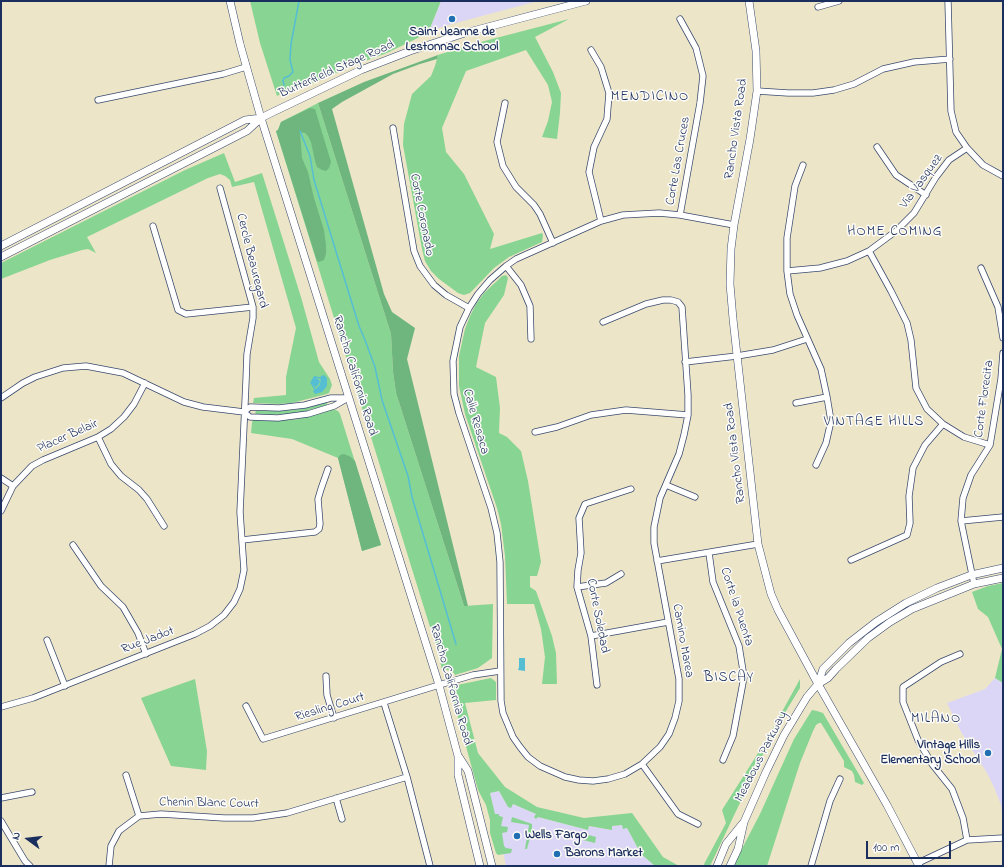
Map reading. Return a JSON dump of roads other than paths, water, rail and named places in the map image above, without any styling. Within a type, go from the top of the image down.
[{"type":"main road","name":"Rancho California Road","points":[[230,1],[246,67],[348,398],[439,685],[458,756],[458,775],[480,866]]},
{"type":"main road","name":"Butterfield Stage Road","points":[[1,257],[247,131],[262,118],[361,70],[410,51],[465,33],[586,1]]},
{"type":"main road","name":"Rancho Vista Road","points":[[749,1],[756,51],[757,91],[750,139],[734,225],[731,249],[730,284],[758,544],[774,600],[818,684],[887,805],[919,865]]},
{"type":"main road","name":"Butterfield Stage Road","points":[[1,246],[245,120],[262,118]]},
{"type":"main road","name":"Meadows Parkway","points":[[730,866],[738,849],[744,822],[784,734],[818,684],[823,669],[849,643],[876,622],[906,603],[937,588],[971,575],[1003,568]]},
{"type":"main road","name":"Meadows Parkway","points":[[818,684],[828,678],[868,638],[890,622],[912,609],[974,584],[1003,578]]},
{"type":"main road","name":"Rancho California Road","points":[[458,756],[468,771],[492,863]]},
{"type":"main road","points":[[466,806],[473,816],[483,855],[492,863]]},
{"type":"main road","name":"Meadows Parkway","points":[[717,866],[726,844],[744,822]]},
{"type":"street","points":[[818,7],[839,1]]},
{"type":"street","points":[[948,1],[951,111],[956,132],[967,148],[983,165],[1003,176]]},
{"type":"street","name":"Corte Las Cruces","points":[[680,19],[696,48],[703,76],[700,103],[680,215]]},
{"type":"street","points":[[591,50],[601,67],[609,93],[607,119],[594,147],[589,172],[601,221]]},
{"type":"street","points":[[757,91],[813,93],[834,90],[854,84],[882,70],[914,62],[950,59]]},
{"type":"street","points":[[98,100],[223,74],[246,67]]},
{"type":"street","points":[[505,102],[497,142],[503,166],[516,187],[534,205],[540,214],[553,243]]},
{"type":"street","name":"Corte Coronado","points":[[393,128],[414,251],[420,266],[434,285],[446,295],[469,308]]},
{"type":"street","points":[[878,147],[896,174],[926,195]]},
{"type":"street","name":"Via Vasquez","points":[[787,271],[820,268],[847,261],[869,251],[896,231],[914,213],[936,177],[949,160],[967,148]]},
{"type":"street","points":[[803,165],[795,186],[788,230],[787,271],[790,294],[807,339],[821,369],[831,420],[826,443],[816,465]]},
{"type":"street","name":"Cercle Beauregard","points":[[220,188],[253,308],[254,318],[247,354],[240,512],[242,540]]},
{"type":"street","name":"Calle Resaca","points":[[500,671],[500,562],[497,533],[491,508],[459,413],[454,394],[452,375],[456,341],[460,327],[469,308],[490,280],[516,259],[601,221],[623,215],[659,213],[680,215],[734,225]]},
{"type":"street","points":[[153,226],[178,310],[186,314],[253,308]]},
{"type":"street","points":[[869,251],[907,323],[911,340],[916,388],[927,409],[942,424],[964,437],[990,445]]},
{"type":"street","points":[[506,266],[521,285],[530,306],[531,339]]},
{"type":"street","points":[[981,268],[998,306],[1003,338]]},
{"type":"street","name":"Camino Marea","points":[[500,671],[501,701],[507,725],[513,737],[528,756],[540,766],[565,777],[593,781],[608,779],[625,774],[642,764],[660,747],[669,734],[675,718],[679,702],[678,679],[654,543],[654,527],[660,498],[679,454],[688,415],[682,307],[678,302],[662,300],[646,304],[603,322]]},
{"type":"street","points":[[685,362],[773,350],[807,339]]},
{"type":"street","name":"Corte Florecita","points":[[974,584],[971,575],[962,521],[963,498],[971,475],[990,445],[1001,379],[1003,353]]},
{"type":"street","points":[[1,396],[35,377],[62,368],[86,366],[123,373],[184,402],[203,407],[244,412],[250,417],[292,417],[308,414],[334,406],[348,398]]},
{"type":"street","name":"Placer Belair","points":[[1,512],[13,486],[32,466],[98,437],[111,429],[124,417],[134,404],[145,383]]},
{"type":"street","points":[[796,403],[827,397]]},
{"type":"street","points":[[244,412],[250,407],[279,408],[305,405],[331,398],[348,398]]},
{"type":"street","points":[[535,432],[557,427],[591,415],[626,410],[688,415]]},
{"type":"street","points":[[850,560],[907,535],[910,523],[909,496],[913,468],[925,445],[942,424]]},
{"type":"street","points":[[98,437],[111,464],[121,476],[139,490],[147,499],[164,526]]},
{"type":"street","points":[[242,540],[315,532],[319,529],[318,499],[328,470]]},
{"type":"street","points":[[1,478],[13,486]]},
{"type":"street","points":[[666,485],[695,497]]},
{"type":"street","name":"Corte Soledad","points":[[597,685],[591,636],[578,587],[578,570],[581,553],[579,518],[585,504],[631,489]]},
{"type":"street","points":[[962,521],[1003,517]]},
{"type":"street","name":"Rue Jadot","points":[[1,707],[34,698],[65,686],[114,665],[195,634],[210,626],[224,615],[234,602],[240,588],[244,570],[242,540]]},
{"type":"street","points":[[657,561],[758,544]]},
{"type":"street","points":[[73,545],[101,586],[123,607],[138,633],[146,654]]},
{"type":"street","name":"Corte la Puenta","points":[[709,553],[713,582],[739,646],[744,676],[733,736],[723,760]]},
{"type":"street","points":[[578,587],[606,583],[621,574]]},
{"type":"street","points":[[591,636],[668,622]]},
{"type":"street","points":[[48,640],[65,686]]},
{"type":"street","points":[[960,654],[941,662],[903,687],[902,702],[918,740],[932,764],[952,789],[963,818],[967,840]]},
{"type":"street","name":"Riesling Court","points":[[246,706],[263,739],[473,675],[500,671]]},
{"type":"street","points":[[326,676],[327,695],[334,718]]},
{"type":"street","points":[[384,703],[407,776],[430,866]]},
{"type":"street","points":[[642,764],[678,814],[698,824]]},
{"type":"street","points":[[104,866],[109,866],[111,846],[119,831],[139,816],[126,775]]},
{"type":"street","name":"Chenin Blanc Court","points":[[139,816],[161,814],[224,818],[253,818],[287,813],[407,776]]},
{"type":"street","points":[[810,866],[830,801],[840,779]]},
{"type":"street","points":[[1,798],[32,792]]},
{"type":"street","points":[[336,798],[342,819]]},
{"type":"street","points":[[1,821],[25,861],[30,866]]},
{"type":"street","points":[[919,865],[967,840],[1003,838]]},
{"type":"water","points":[[324,375],[327,378],[327,386],[322,392],[315,394],[313,391],[320,385],[321,376]]},
{"type":"water","points":[[314,376],[320,381],[316,387],[310,383]]},
{"type":"water","points":[[519,658],[525,658],[525,671],[518,670]]},
{"type":"waterway","points":[[284,85],[284,78],[293,72],[290,60],[291,44],[299,1]]},
{"type":"waterway","points":[[300,131],[310,156],[314,180],[359,326],[375,367],[382,400],[408,476],[412,497],[456,644]]},
{"type":"waterway","points":[[315,377],[321,378]]},
{"type":"waterway","points":[[312,384],[315,389]]},
{"type":"place","name":"Saint Jeanne de Lestonnac School","points":[[452,19]]},
{"type":"place","name":"Vintage Hills Elementary School","points":[[988,753]]},
{"type":"place","name":"Wells Fargo","points":[[517,836]]},
{"type":"place","name":"Barons Market","points":[[557,854]]},
{"type":"district","name":"MENDICINO","points":[[650,98]]},
{"type":"district","name":"HOME COMING","points":[[895,233]]},
{"type":"district","name":"VINTAGE HILLS","points":[[874,423]]},
{"type":"district","name":"BISCAY","points":[[729,679]]},
{"type":"district","name":"MILANO","points":[[936,720]]}]
